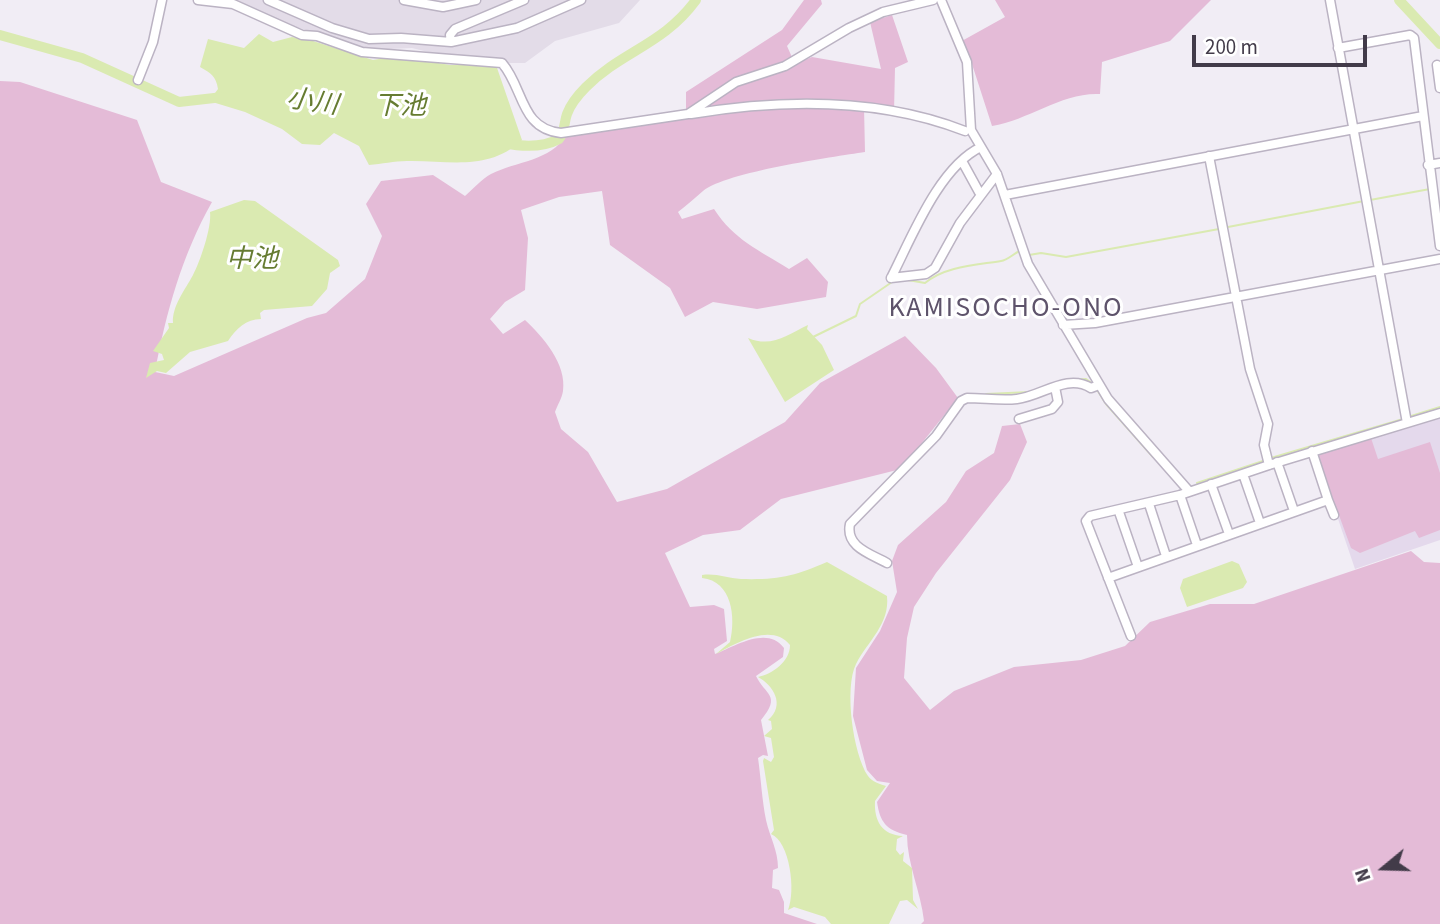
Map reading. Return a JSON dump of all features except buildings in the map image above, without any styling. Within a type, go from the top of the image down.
[{"type":"street","points":[[138,80],[153,42],[162,0]]},
{"type":"street","points":[[198,0],[233,4],[302,35],[317,36],[362,52],[502,63],[510,71],[531,118],[546,131],[561,133],[719,107],[794,103],[839,105],[928,118],[965,131]]},
{"type":"street","points":[[268,0],[332,29],[369,39],[401,38],[451,42],[517,28],[582,0]]},
{"type":"street","points":[[404,0],[443,7],[476,0]]},
{"type":"street","points":[[451,42],[450,35],[455,29],[524,0]]},
{"type":"street","points":[[688,114],[736,82],[785,66],[849,28],[883,12],[933,0]]},
{"type":"street","points":[[941,0],[967,62],[971,130],[1005,195],[1028,264],[1099,385],[1184,493],[1197,545]]},
{"type":"street","points":[[1330,0],[1407,423]]},
{"type":"street","points":[[1338,48],[1410,35],[1416,46],[1421,66],[1423,116],[1434,164],[1440,246]]},
{"type":"street","points":[[1421,66],[1439,66],[1440,88]]},
{"type":"street","points":[[1005,195],[1423,116]]},
{"type":"street","points":[[981,147],[962,161],[929,205],[891,278],[903,274],[917,276],[932,270],[995,176]]},
{"type":"street","points":[[1209,156],[1250,369],[1268,424],[1264,445],[1294,512]]},
{"type":"street","points":[[962,161],[979,192]]},
{"type":"street","points":[[932,270],[935,259],[979,192],[995,176]]},
{"type":"street","points":[[1063,325],[1095,323],[1440,259]]},
{"type":"street","points":[[887,564],[853,544],[848,532],[850,524],[936,436],[961,401],[967,398],[1013,400],[1072,383],[1083,383],[1091,387],[1099,385]]},
{"type":"street","points":[[1019,419],[1052,409],[1058,402],[1055,387]]},
{"type":"street","points":[[1119,512],[1440,413]]},
{"type":"street","points":[[1312,451],[1334,515]]},
{"type":"street","points":[[1243,474],[1260,523]]},
{"type":"street","points":[[1211,484],[1228,534]]},
{"type":"street","points":[[1108,578],[1328,500]]},
{"type":"street","points":[[1149,504],[1167,556]]},
{"type":"street","points":[[1131,636],[1086,521],[1090,516],[1114,509],[1119,512],[1138,567]]},
{"type":"shaded area","points":[[214,0],[640,0],[619,23],[555,41],[525,63],[508,63],[483,56],[444,56],[412,48],[367,50]]},
{"type":"shaded area","points":[[804,0],[821,0],[822,4],[787,46],[795,64],[812,57],[881,69],[870,22],[892,15],[908,62],[895,68],[894,112],[864,107],[865,152],[780,166],[733,178],[703,191],[678,212],[682,219],[714,209],[739,237],[789,269],[807,258],[828,282],[826,297],[757,309],[713,302],[685,317],[670,288],[610,245],[602,191],[559,197],[521,210],[528,238],[525,290],[505,302],[490,319],[503,334],[525,320],[552,352],[563,381],[562,394],[555,412],[561,429],[588,452],[617,502],[667,489],[785,422],[820,383],[905,336],[936,368],[958,398],[901,469],[781,499],[740,530],[703,535],[665,553],[690,607],[714,605],[724,609],[727,641],[714,649],[715,654],[760,638],[777,641],[784,648],[783,657],[756,676],[771,700],[761,720],[768,756],[758,758],[763,805],[778,862],[778,868],[773,870],[772,888],[779,890],[784,902],[784,913],[817,924],[0,924],[0,81],[20,82],[137,120],[161,182],[212,202],[184,264],[159,350],[155,372],[174,376],[307,318],[326,313],[365,279],[382,236],[366,204],[381,181],[433,175],[465,196],[491,174],[552,150],[566,135],[686,117],[686,92],[782,30]]},
{"type":"shaded area","points":[[995,0],[1211,0],[1170,41],[1102,62],[1100,94],[1072,97],[992,126],[971,61],[960,42],[1005,17]]},
{"type":"shaded area","points":[[1440,418],[1440,540],[1355,569],[1316,454]]},
{"type":"shaded area","points":[[1020,424],[1027,442],[1010,480],[936,573],[914,607],[907,638],[904,678],[930,710],[954,691],[1014,667],[1081,660],[1125,646],[1150,622],[1210,604],[1254,604],[1411,551],[1424,562],[1440,563],[1440,924],[921,924],[924,921],[909,857],[907,835],[894,831],[885,824],[877,802],[890,783],[877,781],[867,770],[853,716],[856,668],[880,631],[897,592],[892,561],[898,545],[946,502],[966,471],[994,453],[1002,426]]},
{"type":"shaded area","points":[[1371,438],[1378,459],[1430,442],[1440,473],[1440,530],[1419,538],[1415,531],[1360,553],[1351,548],[1317,455]]},
{"type":"water","name":"下池","points":[[259,34],[273,42],[292,37],[313,41],[373,60],[397,56],[450,65],[496,65],[522,140],[495,157],[481,160],[402,161],[369,165],[359,146],[334,133],[320,145],[302,144],[282,129],[245,112],[209,101],[218,89],[212,75],[200,67],[208,39],[244,48]]},
{"type":"water","name":"中池","points":[[244,200],[255,201],[338,260],[340,266],[330,273],[327,289],[312,306],[264,310],[260,313],[261,319],[242,326],[228,341],[190,352],[166,373],[157,371],[146,378],[150,363],[164,360],[162,354],[153,351],[169,328],[168,323],[173,323],[177,304],[199,262],[210,212]]},
{"type":"water","points":[[808,325],[807,329],[822,345],[834,370],[785,402],[748,338],[772,341]]},
{"type":"water","points":[[1232,561],[1239,564],[1247,582],[1243,588],[1187,607],[1180,588],[1183,579]]},
{"type":"water","points":[[827,562],[887,596],[882,624],[856,664],[852,675],[851,704],[854,737],[863,766],[872,780],[886,786],[875,801],[878,821],[890,833],[903,836],[897,839],[896,850],[900,855],[904,852],[903,861],[912,868],[913,900],[918,909],[907,900],[900,901],[889,924],[831,924],[825,917],[794,907],[788,910],[790,868],[783,847],[771,834],[774,830],[763,761],[764,758],[771,762],[774,757],[771,738],[764,736],[772,729],[771,721],[768,720],[777,702],[773,690],[758,677],[784,662],[790,645],[782,638],[764,635],[743,640],[716,654],[730,642],[732,612],[726,593],[720,586],[702,578],[702,575],[717,575],[741,579],[776,578],[796,574]]},
{"type":"waterway","name":"小川","points":[[504,143],[532,146],[559,139],[571,106],[586,87],[670,28],[696,0]]},
{"type":"waterway","name":"小川","points":[[1399,0],[1440,44]]},
{"type":"waterway","name":"小川","points":[[0,35],[82,58],[179,102],[223,97]]},
{"type":"waterway","points":[[1370,200],[1430,189]]},
{"type":"waterway","points":[[1228,227],[1364,201]]},
{"type":"waterway","points":[[1029,255],[1041,253],[1066,257],[1219,229]]},
{"type":"waterway","points":[[908,280],[925,283],[942,273],[1004,260],[1020,251]]},
{"type":"waterway","points":[[813,337],[856,316],[860,304],[892,282]]},
{"type":"waterway","points":[[1061,381],[1086,379],[1093,384]]},
{"type":"waterway","points":[[1096,388],[1106,404],[1153,457]]},
{"type":"waterway","points":[[986,394],[1030,392]]},
{"type":"waterway","points":[[1408,417],[1440,407]]},
{"type":"waterway","points":[[1271,458],[1403,419]]},
{"type":"waterway","points":[[1197,483],[1266,460]]},
{"type":"district","name":"KAMISOCHO-ONO","points":[[1006,310]]}]
